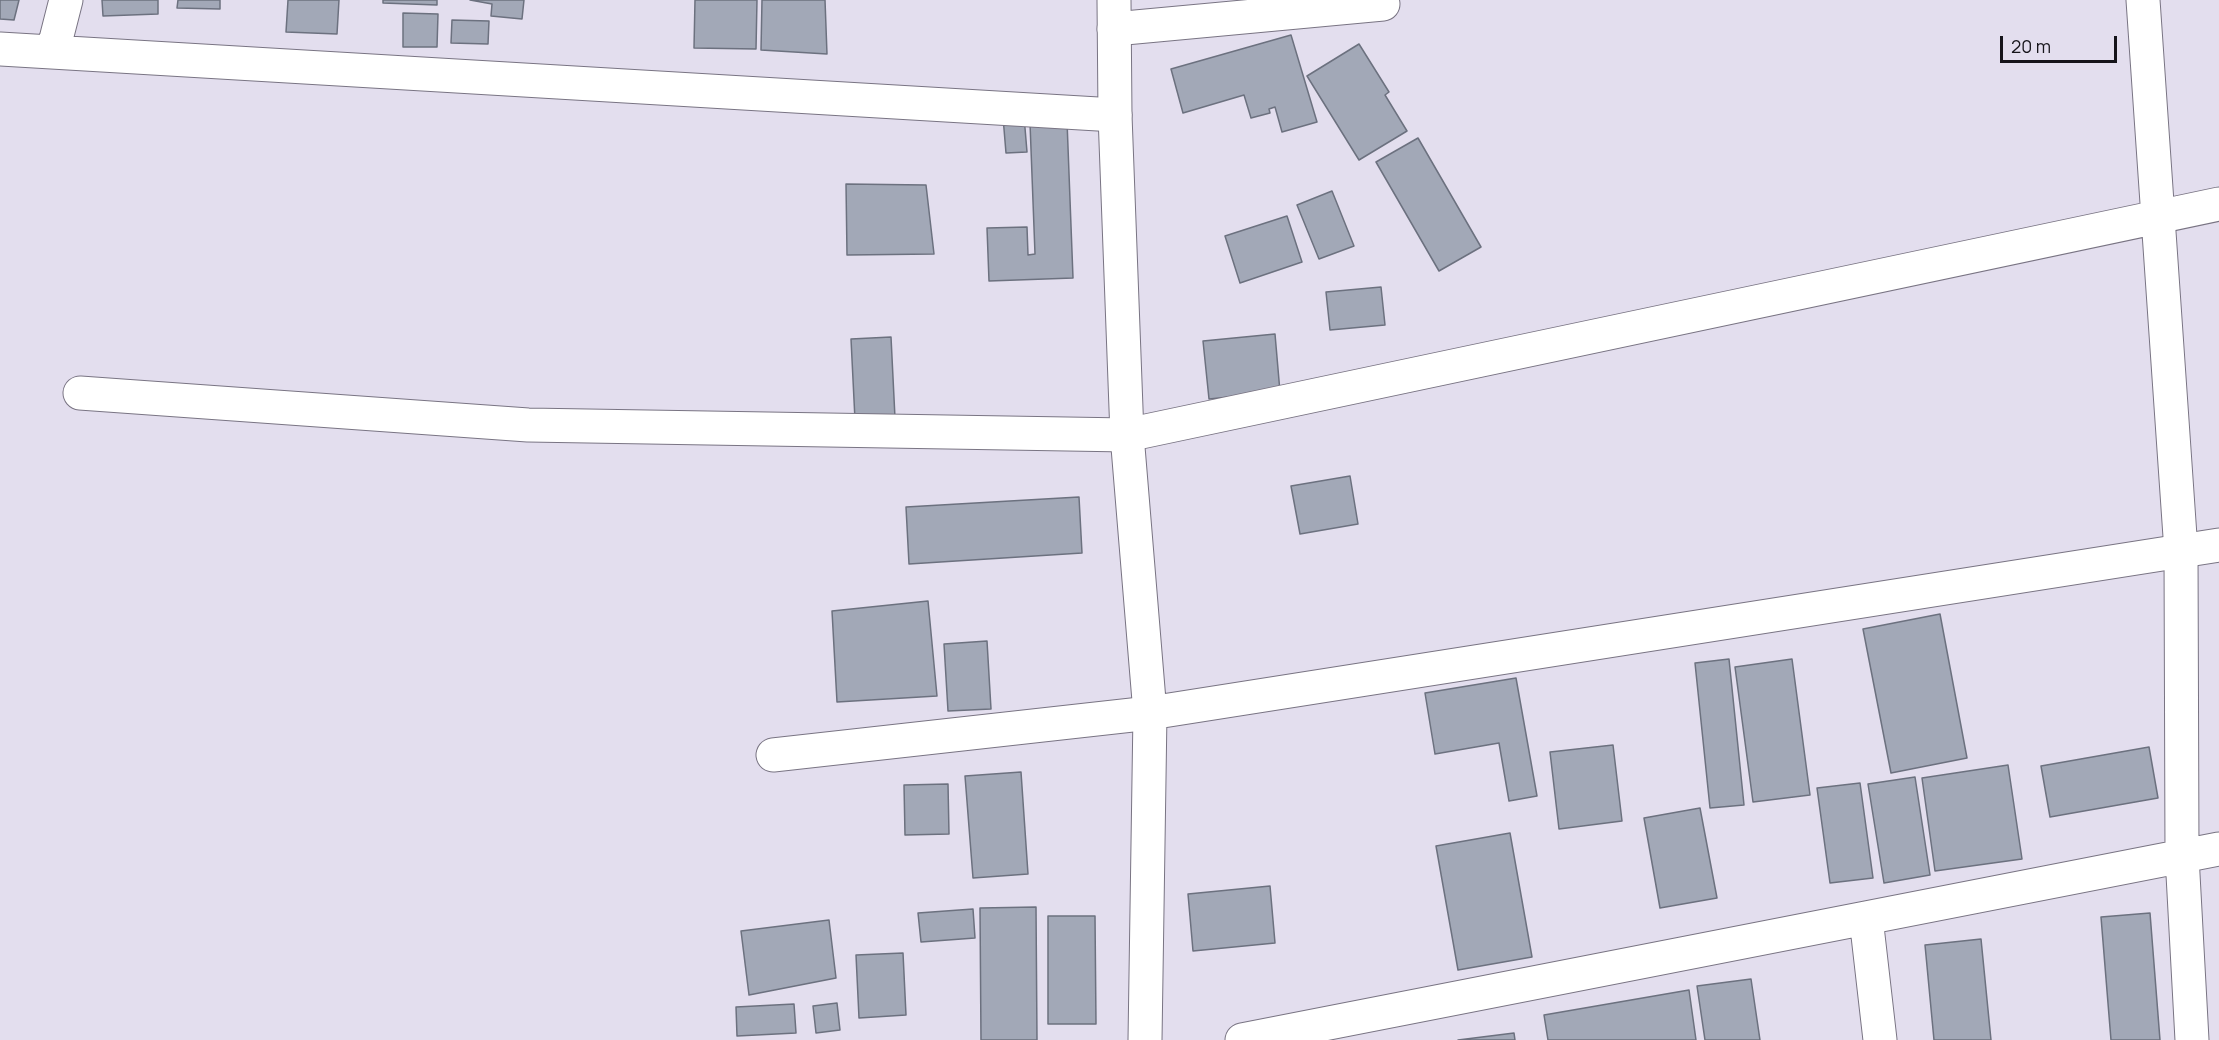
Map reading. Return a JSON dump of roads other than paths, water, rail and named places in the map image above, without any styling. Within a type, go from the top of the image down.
[{"type":"street","points":[[53,51],[66,0]]},
{"type":"street","points":[[2144,0],[2181,551],[2182,856],[2192,1040]]},
{"type":"street","points":[[1145,1040],[1150,713],[1127,435],[1115,115],[1114,14],[1383,4]]},
{"type":"street","points":[[0,49],[1115,115]]},
{"type":"street","points":[[80,393],[528,425],[1127,435],[2219,204]]},
{"type":"street","points":[[773,754],[1150,713],[2219,545]]},
{"type":"street","points":[[1242,1040],[2219,849]]},
{"type":"street","points":[[1866,918],[1880,1040]]}]
